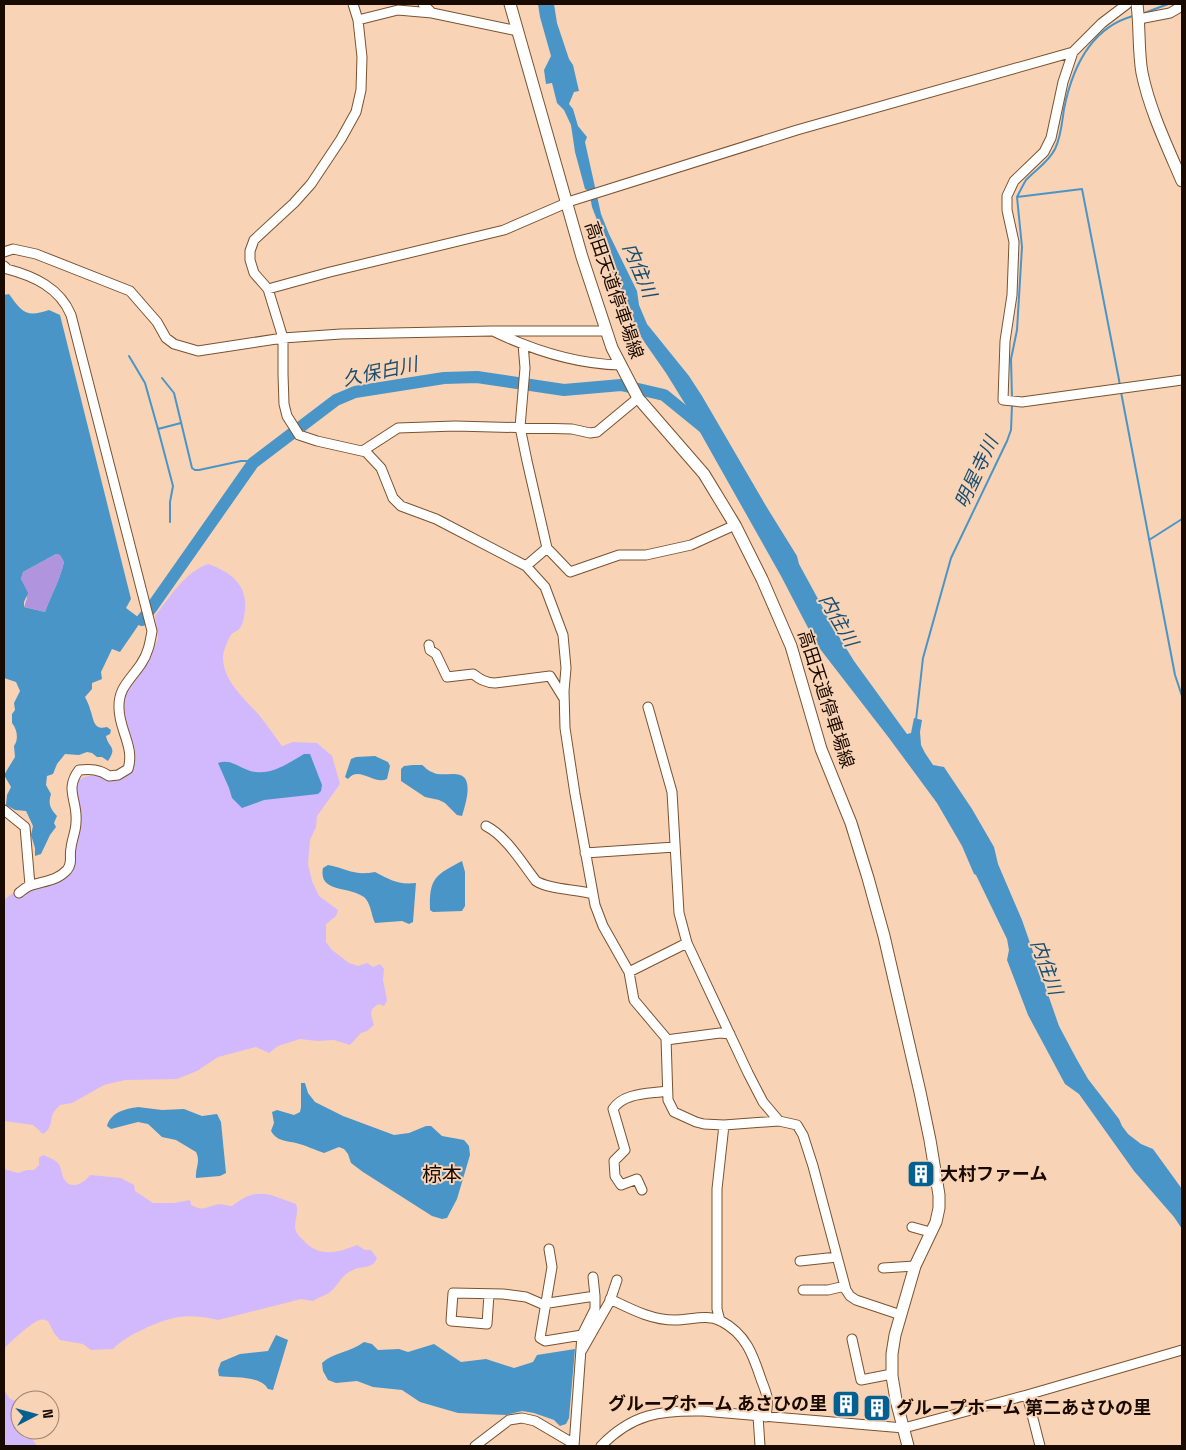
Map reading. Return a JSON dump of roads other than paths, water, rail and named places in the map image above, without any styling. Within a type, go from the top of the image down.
[{"type":"main road","name":"高田天道停車場線","points":[[510,4],[606,331],[620,365],[638,398],[704,474],[735,525],[762,579],[790,646],[821,749],[851,823],[868,878],[884,936],[920,1092],[937,1177],[939,1208],[936,1222],[915,1266],[895,1335],[892,1354],[892,1374],[896,1400],[908,1446]]},
{"type":"main road","points":[[1134,5],[1139,19],[1142,72],[1149,100],[1182,181]]},
{"type":"street","points":[[353,4],[358,20],[362,57],[361,90],[356,112],[341,139],[311,184],[294,203],[254,240],[250,251],[250,260],[254,272],[268,290],[283,338],[284,404],[287,416],[299,435],[318,441],[364,450],[381,468],[393,498],[401,506],[436,519],[526,566],[545,588],[563,634],[566,668],[565,728],[594,905],[603,926],[629,972],[634,1000],[666,1040],[668,1100],[674,1112],[696,1122],[724,1125],[779,1121],[798,1125],[803,1135],[844,1286],[850,1296],[856,1300],[901,1315]]},
{"type":"street","points":[[422,4],[432,12]]},
{"type":"street","points":[[1134,5],[1102,23],[1073,52],[1063,82],[1052,138],[1044,152],[1014,182],[1008,196],[1007,210],[1014,242],[1012,295],[1005,341],[1003,400],[1022,402],[1182,380]]},
{"type":"street","points":[[1139,19],[1170,13],[1182,6]]},
{"type":"street","points":[[358,20],[398,10],[432,12],[518,31]]},
{"type":"street","points":[[268,290],[330,272],[504,230],[569,202],[796,130],[1073,52]]},
{"type":"street","points":[[4,252],[13,249],[36,254],[130,291],[157,322],[166,338],[185,349],[198,351],[283,338],[341,334],[492,330],[606,331]]},
{"type":"street","points":[[4,266],[7,269],[35,279],[53,290],[67,305],[152,631],[149,649],[142,664],[124,684],[120,694],[119,709],[131,752],[128,769],[118,775],[109,776],[102,771],[92,769],[79,770],[73,778],[70,789],[76,807],[76,821],[70,849],[71,862],[67,870],[56,878],[30,885],[19,893]]},
{"type":"street","points":[[492,330],[556,357],[598,364],[620,365]]},
{"type":"street","points":[[523,344],[525,368],[520,427],[547,548],[570,572],[619,555],[646,555],[691,545],[735,525]]},
{"type":"street","points":[[364,450],[398,428],[455,426],[520,427],[597,432],[638,398]]},
{"type":"street","points":[[526,566],[547,548]]},
{"type":"street","points":[[429,645],[430,650],[436,654],[447,677],[473,674],[482,680],[495,683],[550,676],[564,700]]},
{"type":"street","points":[[648,707],[672,792],[678,913],[687,943],[763,1102],[779,1121]]},
{"type":"street","points":[[4,810],[25,827],[30,885]]},
{"type":"street","points":[[486,826],[494,830],[501,837],[536,881],[542,884],[580,890],[592,894]]},
{"type":"street","points":[[585,853],[675,846]]},
{"type":"street","points":[[629,972],[687,943]]},
{"type":"street","points":[[666,1040],[720,1033],[730,1034]]},
{"type":"street","points":[[642,1190],[637,1179],[621,1185],[614,1176],[614,1161],[625,1150],[614,1109],[617,1103],[639,1094],[668,1091]]},
{"type":"street","points":[[720,1321],[717,1300],[717,1189],[724,1125]]},
{"type":"street","points":[[912,1227],[930,1232]]},
{"type":"street","points":[[549,1249],[552,1267],[540,1338],[544,1341],[582,1335]]},
{"type":"street","points":[[800,1261],[837,1257]]},
{"type":"street","points":[[883,1268],[915,1266]]},
{"type":"street","points":[[475,1446],[509,1420],[522,1418],[535,1421],[574,1445],[582,1335],[595,1309],[593,1277]]},
{"type":"street","points":[[582,1350],[610,1299],[617,1280]]},
{"type":"street","points":[[802,1290],[828,1290],[844,1286]]},
{"type":"street","points":[[489,1294],[486,1324],[451,1321],[453,1293],[495,1294],[511,1295],[526,1297],[545,1304],[595,1296]]},
{"type":"street","points":[[610,1299],[652,1317],[675,1320],[704,1317],[720,1321],[738,1333],[747,1343],[767,1397],[762,1416],[760,1446]]},
{"type":"street","points":[[852,1339],[861,1380],[892,1374]]},
{"type":"street","points":[[601,1446],[623,1427],[640,1419],[676,1411],[703,1411],[904,1428],[1182,1350]]},
{"type":"street","points":[[1027,1395],[1040,1446]]},
{"type":"water","points":[[538,4],[554,4],[557,23],[569,59],[573,65],[579,91],[574,92],[569,104],[573,109],[578,126],[587,137],[585,142],[601,214],[637,291],[639,305],[647,324],[689,376],[702,396],[797,556],[799,564],[854,661],[907,734],[911,733],[914,718],[922,720],[920,732],[921,745],[925,753],[933,765],[944,767],[994,847],[998,864],[1022,920],[1059,1026],[1076,1058],[1088,1079],[1119,1119],[1128,1134],[1141,1144],[1153,1149],[1182,1189],[1182,1229],[1134,1171],[1079,1094],[1065,1084],[1028,1015],[1007,960],[1009,950],[1007,939],[962,846],[937,803],[817,645],[687,407],[616,296],[617,285],[606,255],[597,247],[597,220],[589,191],[585,189],[575,152],[571,125],[564,110],[557,103],[552,83],[546,84],[544,70],[551,56]]},
{"type":"water","points":[[9,294],[25,312],[35,313],[49,310],[60,315],[131,599],[126,608],[142,620],[120,652],[112,649],[101,672],[102,679],[92,683],[92,689],[85,697],[97,726],[107,727],[111,730],[110,734],[106,736],[112,747],[111,756],[108,761],[87,752],[79,755],[65,754],[57,764],[53,774],[47,776],[46,785],[51,794],[50,806],[57,816],[54,823],[56,827],[41,854],[35,856],[31,835],[33,826],[26,811],[15,810],[6,805],[7,795],[11,787],[4,775],[15,757],[14,746],[17,734],[12,723],[12,714],[15,710],[14,703],[20,691],[16,682],[4,678],[4,295]],"holes":[[[56,554],[60,555],[64,562],[63,568],[45,612],[24,607],[28,593],[21,579],[23,572]]]},
{"type":"water","points":[[304,754],[310,754],[322,785],[321,791],[318,794],[264,800],[242,808],[232,798],[218,763],[233,763],[251,771],[263,772],[282,767]]},
{"type":"water","points":[[375,756],[388,762],[390,766],[387,779],[377,780],[361,774],[352,775],[348,779],[345,777],[351,759]]},
{"type":"water","points":[[422,765],[435,773],[457,774],[464,778],[468,787],[462,816],[457,815],[445,803],[425,797],[401,781],[401,769],[404,766]]},
{"type":"water","points":[[462,861],[465,872],[465,906],[462,911],[433,912],[430,910],[430,899],[431,890],[436,878]]},
{"type":"water","points":[[328,865],[356,873],[375,872],[399,883],[416,883],[413,922],[409,924],[402,921],[375,923],[370,906],[364,897],[336,888],[325,882],[323,868]]},
{"type":"water","points":[[301,1083],[305,1083],[308,1093],[315,1102],[343,1116],[394,1135],[409,1133],[426,1126],[431,1126],[442,1136],[464,1140],[469,1146],[470,1155],[457,1199],[447,1218],[442,1219],[432,1216],[363,1172],[351,1163],[344,1149],[339,1147],[324,1153],[276,1137],[271,1131],[274,1123],[272,1112],[277,1110],[294,1115],[300,1112]]},
{"type":"water","points":[[138,1107],[162,1110],[184,1109],[202,1116],[217,1114],[221,1122],[226,1173],[220,1176],[196,1178],[198,1159],[196,1152],[176,1140],[162,1137],[148,1124],[138,1122],[111,1129],[107,1126],[115,1114]]},
{"type":"water","points":[[276,1335],[288,1340],[273,1390],[268,1389],[259,1381],[253,1379],[219,1376],[218,1370],[221,1362],[240,1354],[268,1351]]},
{"type":"water","points":[[364,1342],[372,1344],[378,1350],[399,1349],[408,1352],[434,1344],[461,1362],[486,1359],[514,1368],[533,1362],[537,1355],[575,1349],[569,1418],[566,1424],[560,1426],[554,1420],[522,1411],[506,1415],[458,1413],[420,1402],[402,1390],[373,1387],[357,1381],[336,1383],[328,1380],[323,1371],[322,1363],[332,1356]]},
{"type":"waterway","points":[[1142,14],[1168,4]]},
{"type":"waterway","points":[[1017,197],[1026,180],[1045,162],[1055,149],[1060,134],[1067,94],[1085,52],[1105,30],[1133,16]]},
{"type":"waterway","points":[[1017,197],[1082,189],[1120,385]]},
{"type":"waterway","name":"明星寺川","points":[[1012,398],[1011,359],[1017,330],[1022,247],[1017,197]]},
{"type":"waterway","points":[[129,356],[145,383],[158,429],[181,423]]},
{"type":"waterway","name":"久保白川","points":[[142,620],[253,463],[336,400],[355,392],[444,378],[477,377],[564,390],[621,385],[664,395],[707,430]]},
{"type":"waterway","points":[[162,378],[174,393],[192,468],[199,470],[241,461],[255,461]]},
{"type":"waterway","points":[[1121,392],[1175,675],[1182,696]]},
{"type":"waterway","name":"明星寺川","points":[[916,720],[923,658],[951,558],[1007,441],[1011,430],[1012,405]]},
{"type":"waterway","points":[[158,429],[173,486],[170,502],[170,522]]},
{"type":"waterway","points":[[1149,540],[1182,519]]},
{"type":"place","name":"大村ファーム","points":[[921,1174]]},
{"type":"place","name":"グループホーム あさひの里","points":[[846,1404]]},
{"type":"place","name":"グループホーム 第二あさひの里","points":[[877,1408]]},
{"type":"district","name":"椋本","points":[[442,1174]]},
{"type":"water label","name":"内住川","points":[[640,270]]},
{"type":"water label","name":"内住川","points":[[839,620]]},
{"type":"water label","name":"内住川","points":[[1047,967]]}]
